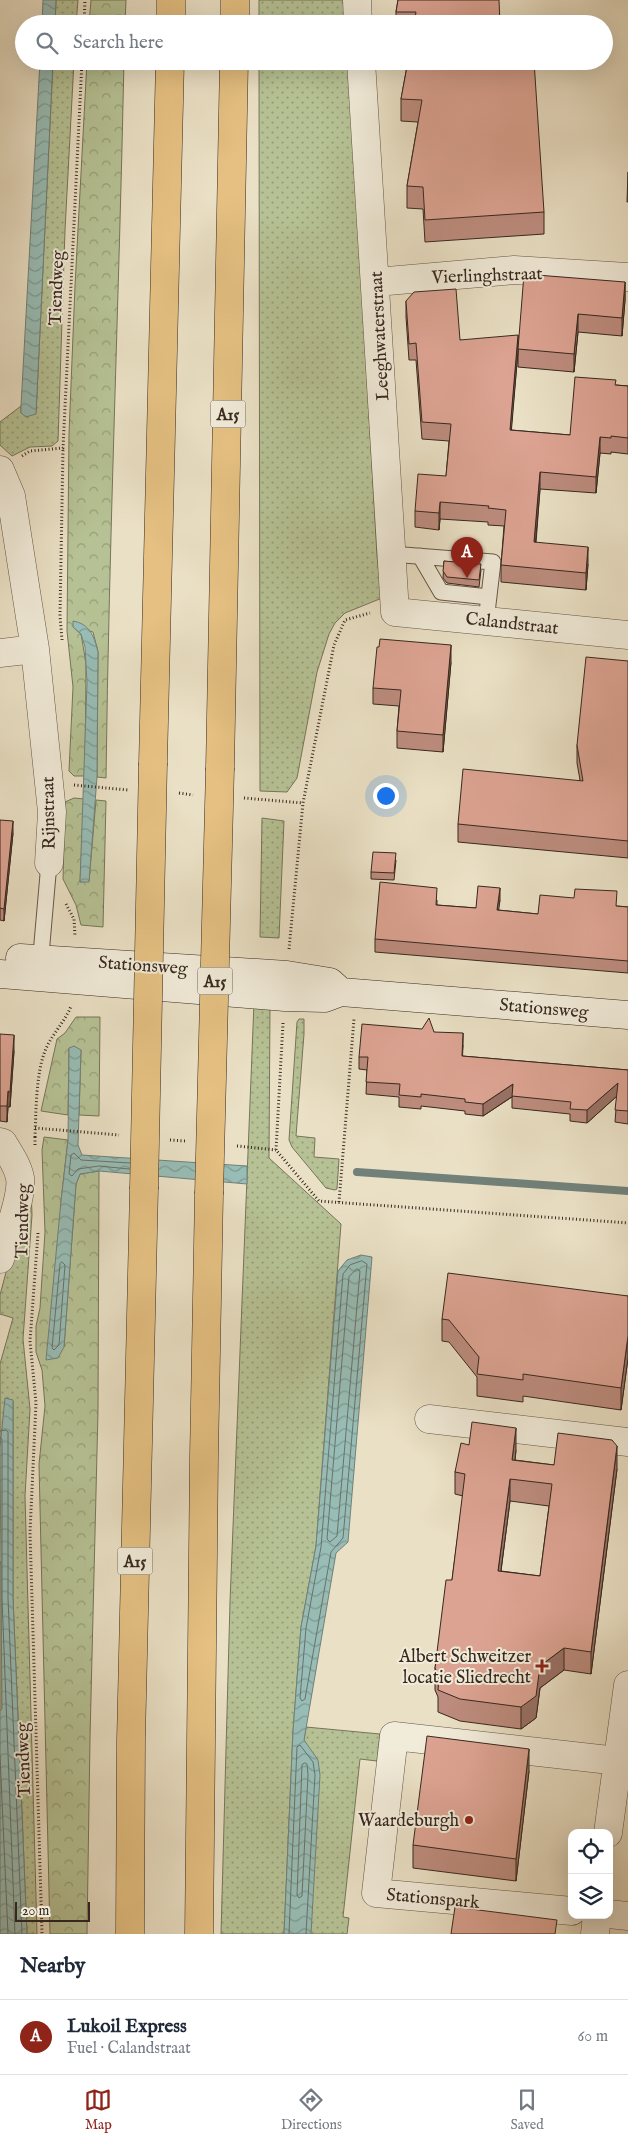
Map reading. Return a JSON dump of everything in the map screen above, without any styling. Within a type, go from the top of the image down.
[{"type":"highway","points":[[171,0],[171,15]]},
{"type":"highway","points":[[235,0],[235,15]]},
{"type":"highway","name":"A15","points":[[130,1934],[131,1740],[170,70]]},
{"type":"highway","name":"A15","points":[[199,1934],[204,1457],[234,70]]},
{"type":"street","points":[[357,0],[358,15]]},
{"type":"street","name":"Leeghwaterstraat","points":[[362,70],[395,612]]},
{"type":"street","name":"Vierlinghstraat","points":[[376,282],[514,270],[628,277]]},
{"type":"street","name":"Rijnstraat","points":[[8,465],[35,649],[52,812],[49,863]]},
{"type":"street","name":"Calandstraat","points":[[395,612],[488,609],[628,635]]},
{"type":"street","points":[[0,654],[35,649]]},
{"type":"street","name":"Stationsweg","points":[[0,957],[40,968],[286,986],[330,982],[348,993],[628,1015]]},
{"type":"street","name":"Stationsweg","points":[[0,974],[40,968]]},
{"type":"street","points":[[0,1259],[19,1194],[20,1178],[1,1143]]},
{"type":"street","points":[[429,1419],[628,1442]]},
{"type":"street","points":[[609,1829],[623,1762],[628,1685]]},
{"type":"street","name":"Stationspark","points":[[568,1911],[376,1893],[394,1736],[623,1762]]},
{"type":"street","points":[[613,1914],[628,1916]]},
{"type":"street","points":[[595,1934],[597,1919]]},
{"type":"lane","points":[[391,554],[420,556],[493,562],[488,609],[441,592],[420,556]]},
{"type":"lane","name":"Rijnstraat","points":[[40,968],[49,863]]},
{"type":"path","points":[[84,15],[85,0]]},
{"type":"path","name":"Tiendweg","points":[[8,465],[30,451],[63,448],[82,70]]},
{"type":"path","points":[[395,612],[364,613],[345,620],[334,645],[303,803],[286,986],[276,1150],[318,1201],[628,1223]]},
{"type":"path","points":[[78,785],[108,788]]},
{"type":"path","points":[[339,1202],[348,993]]},
{"type":"path","points":[[35,1146],[41,1065],[46,1049],[66,1018],[73,1001]]},
{"type":"path","points":[[35,1128],[88,1132]]},
{"type":"path","points":[[1,1143],[35,1137]]},
{"type":"path","name":"Tiendweg","points":[[38,1230],[30,1341],[36,1403],[30,1532],[42,1934]]},
{"type":"green space","points":[[56,0],[78,0],[77,15],[55,15]]},
{"type":"green space","points":[[91,0],[126,0],[125,15],[90,15]]},
{"type":"green space","points":[[259,0],[345,0],[346,15],[259,15]]},
{"type":"green space","points":[[53,70],[74,70],[65,230],[58,441],[52,446],[30,447],[12,456],[0,445],[0,422],[21,406],[21,413],[36,413]]},
{"type":"green space","points":[[87,70],[124,70],[106,778],[97,777],[98,652],[93,632],[73,627],[81,634],[86,663],[85,776],[74,776],[69,771],[73,687],[67,631],[69,434]]},
{"type":"green space","points":[[259,70],[350,70],[377,556],[382,598],[345,613],[335,623],[329,634],[317,672],[297,778],[287,792],[260,791]]},
{"type":"green space","points":[[74,798],[84,799],[80,882],[89,881],[96,800],[106,801],[103,927],[81,925],[76,905],[63,879],[65,802]]},
{"type":"green space","points":[[262,818],[284,821],[279,938],[260,937]]},
{"type":"green space","points":[[254,1003],[270,1004],[269,1158],[341,1224],[316,1546],[301,1627],[293,1731],[284,1934],[221,1934],[230,1602]]},
{"type":"green space","points":[[76,1017],[100,1017],[99,1116],[79,1115],[81,1050],[69,1048],[68,1115],[41,1111],[57,1039],[65,1033]]},
{"type":"green space","points":[[299,1019],[304,1019],[304,1034],[296,1136],[315,1138],[314,1157],[339,1159],[337,1189],[335,1190],[326,1188],[292,1147],[289,1140],[297,1022]]},
{"type":"green space","points":[[44,1137],[68,1140],[61,1201],[64,1347],[76,1184],[80,1174],[99,1171],[98,1411],[87,1934],[50,1934],[39,1464],[45,1406],[42,1370],[36,1352],[36,1326],[40,1308],[45,1232],[42,1150]]},
{"type":"green space","points":[[31,1188],[32,1215],[23,1339],[30,1409],[25,1496],[37,1934],[27,1934],[13,1598],[13,1401],[6,1398],[0,1447],[0,1364],[13,1318],[0,1314],[0,1295],[27,1193]]},
{"type":"green space","points":[[0,1561],[2,1568],[2,1709],[0,1711]]},
{"type":"green space","points":[[306,1727],[380,1734],[377,1761],[360,1759],[343,1917],[349,1918],[347,1934],[299,1934],[304,1740]]},
{"type":"water","points":[[43,0],[56,0],[55,15],[42,15]]},
{"type":"water","points":[[40,70],[53,70],[36,414],[26,417],[21,413]]},
{"type":"water","points":[[73,621],[87,628],[95,641],[98,652],[97,777],[89,882],[80,882],[87,683],[85,647],[81,634],[73,627]]},
{"type":"water","points":[[74,1046],[81,1050],[78,1145],[82,1155],[247,1166],[247,1184],[99,1171],[80,1174],[76,1184],[64,1347],[58,1358],[46,1360],[68,1140],[69,1048]]},
{"type":"water","points":[[361,1255],[372,1257],[348,1542],[336,1553],[304,1740],[318,1760],[320,1775],[311,1934],[284,1934],[293,1731],[301,1627],[316,1546],[338,1271],[347,1260]]},
{"type":"water","points":[[5,1398],[13,1400],[13,1598],[27,1934],[0,1934],[0,1711],[2,1709],[0,1447]]},
{"type":"building","points":[[398,0],[499,0],[500,15],[416,15],[416,12],[396,12]]},
{"type":"building","points":[[406,70],[535,70],[544,212],[425,220],[423,187],[407,186],[422,100],[401,99]]},
{"type":"building","points":[[524,274],[625,282],[622,318],[578,314],[574,354],[518,349]]},
{"type":"building","points":[[456,289],[460,340],[518,335],[510,430],[570,435],[575,377],[616,380],[615,385],[628,386],[628,438],[600,437],[596,477],[540,472],[534,542],[588,547],[586,573],[501,565],[506,510],[488,508],[489,506],[440,502],[439,513],[415,511],[418,474],[446,476],[451,424],[422,422],[416,343],[409,344],[406,301],[414,292]]},
{"type":"building","points":[[444,561],[481,564],[479,580],[447,577],[443,571]]},
{"type":"building","points":[[380,639],[451,645],[443,735],[397,731],[401,690],[373,688],[377,647],[379,647]]},
{"type":"building","points":[[586,657],[628,661],[628,841],[458,824],[463,769],[583,781],[577,745]]},
{"type":"building","points":[[0,820],[13,821],[4,909],[0,908]]},
{"type":"building","points":[[373,852],[396,853],[394,873],[371,872]]},
{"type":"building","points":[[380,882],[437,888],[436,905],[476,908],[478,886],[500,888],[497,910],[538,914],[540,895],[574,898],[575,889],[617,891],[616,906],[628,907],[628,961],[375,939]]},
{"type":"building","points":[[429,1018],[434,1032],[463,1033],[462,1056],[628,1070],[628,1111],[615,1110],[618,1083],[587,1110],[570,1109],[571,1102],[512,1096],[513,1084],[483,1104],[465,1102],[465,1099],[421,1094],[421,1097],[399,1095],[400,1084],[366,1082],[368,1057],[359,1057],[362,1024],[422,1029]]},
{"type":"building","points":[[0,1034],[14,1035],[10,1092],[8,1091],[7,1106],[0,1106]]},
{"type":"building","points":[[448,1273],[628,1296],[628,1336],[621,1388],[523,1374],[523,1380],[477,1374],[479,1357],[449,1320],[442,1319]]},
{"type":"building","points":[[472,1422],[516,1428],[512,1460],[554,1465],[558,1433],[612,1440],[617,1446],[591,1652],[564,1648],[540,1666],[536,1696],[521,1707],[460,1699],[438,1690],[439,1677],[435,1668],[446,1580],[452,1580],[465,1474],[455,1472],[461,1443],[469,1445]],"holes":[[[510,1479],[552,1484],[540,1576],[498,1571]]]},
{"type":"building","points":[[427,1736],[529,1749],[516,1859],[413,1845]]},
{"type":"building","points":[[455,1907],[557,1920],[555,1934],[451,1934]]},
{"type":"waterway","points":[[357,1172],[628,1191]]},
{"type":"place","name":"Lukoil Express","points":[[467,578]]},
{"type":"place","name":"Albert Schweitzer locatie Sliedrecht","points":[[542,1666]]},
{"type":"place","name":"Waardeburgh","points":[[469,1820]]}]
